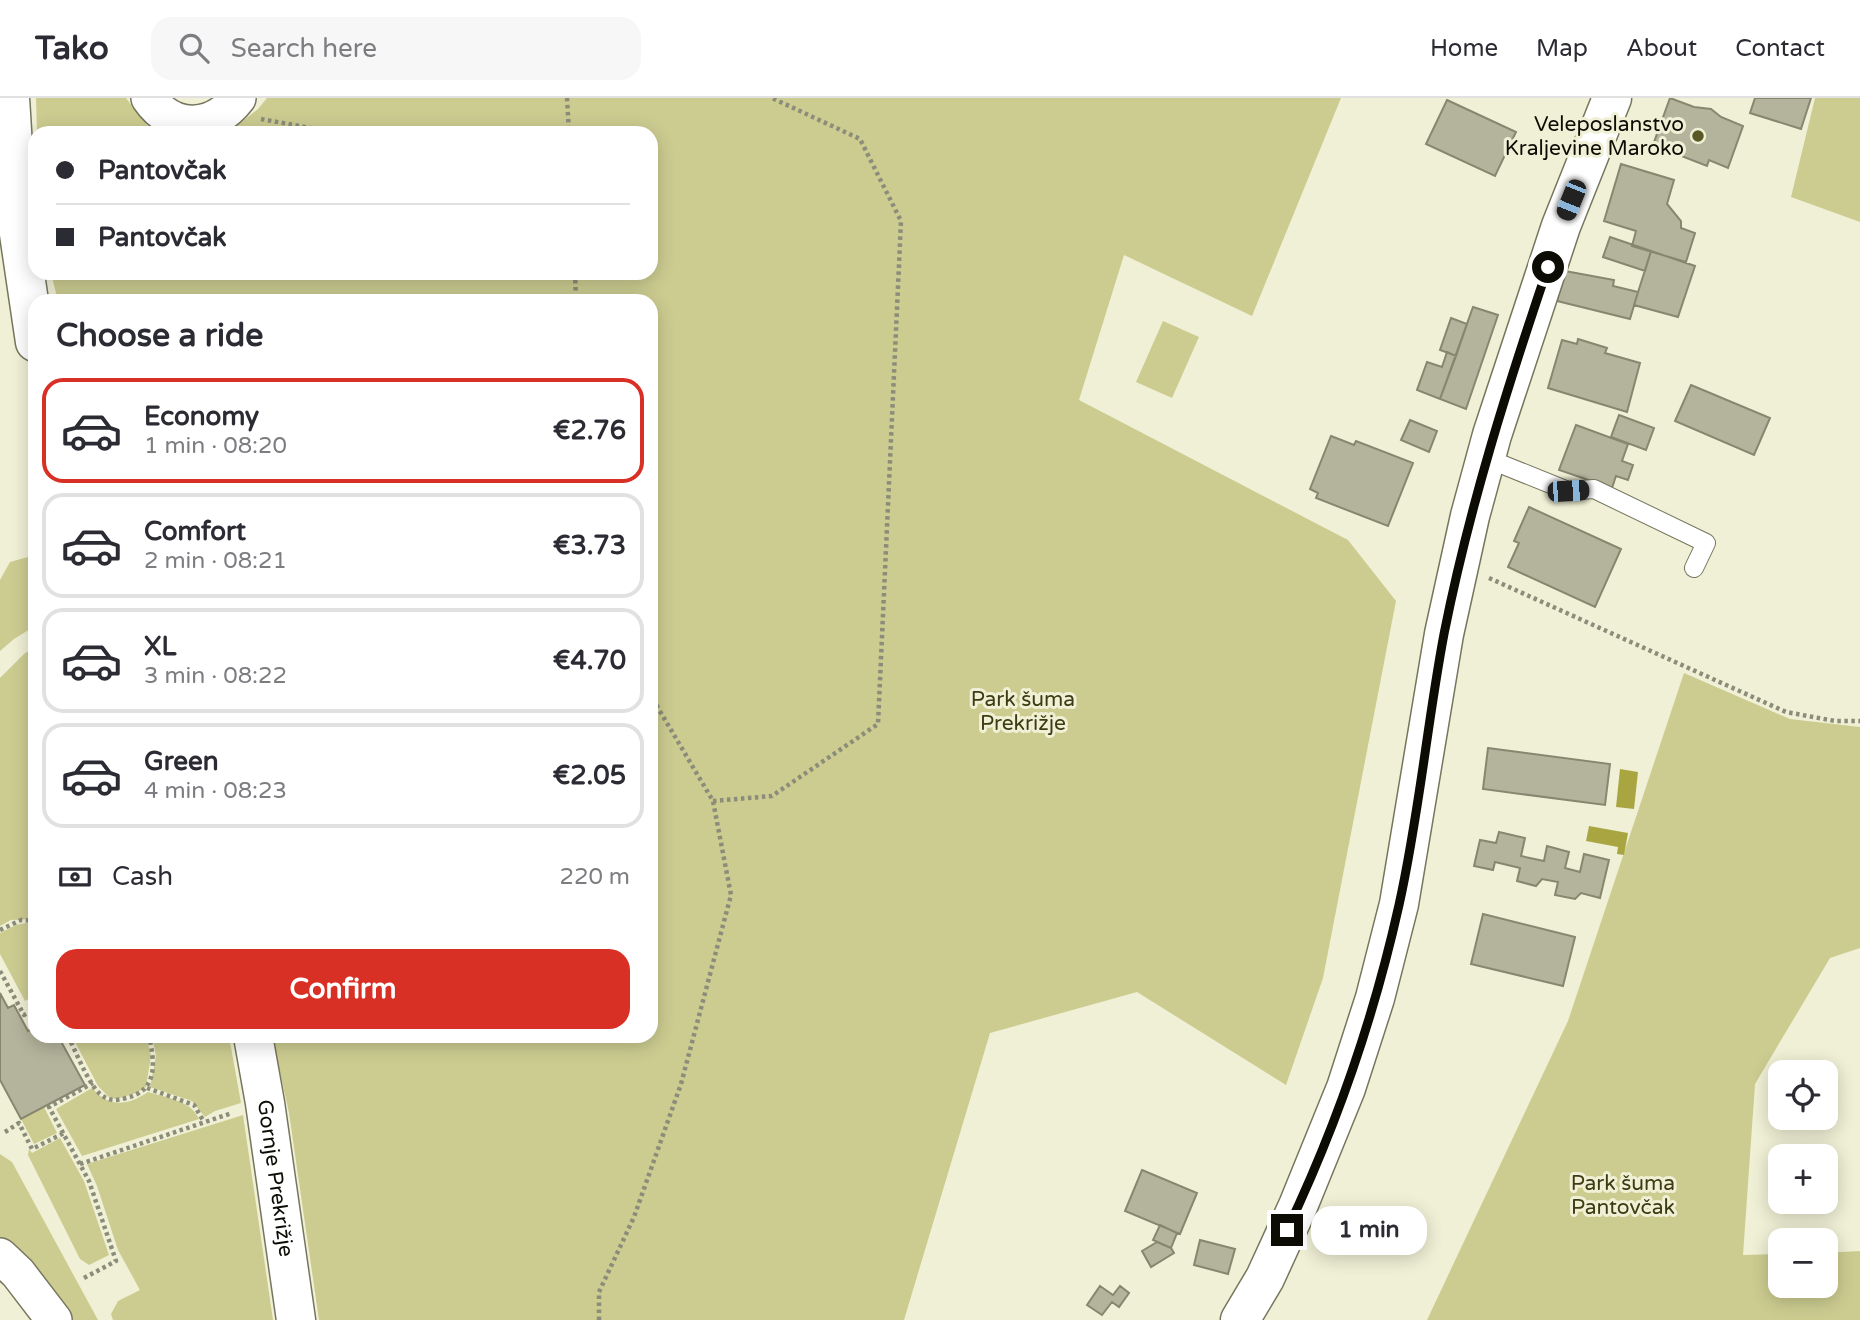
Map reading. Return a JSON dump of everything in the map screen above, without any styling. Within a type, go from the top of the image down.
[{"type":"main road","points":[[10,98],[18,227],[28,295]]},
{"type":"main road","points":[[1240,1320],[1265,1278],[1298,1206],[1346,1088],[1376,998],[1399,904],[1444,634],[1470,516],[1561,226],[1612,98]]},
{"type":"main road","name":"Gornje Prekrižje","points":[[254,1043],[296,1320]]},
{"type":"street","points":[[149,98],[158,111],[173,120],[203,122],[232,105]]},
{"type":"street","points":[[0,1256],[18,1273],[54,1320]]},
{"type":"lane","points":[[1486,458],[1568,491],[1594,489],[1706,542],[1693,568]]},
{"type":"path","points":[[567,98],[569,126]]},
{"type":"path","points":[[713,801],[772,796],[878,724],[901,221],[860,139],[772,98]]},
{"type":"path","points":[[232,105],[312,126]]},
{"type":"path","points":[[1485,576],[1786,712],[1835,721],[1860,721]]},
{"type":"path","points":[[599,1320],[599,1292],[634,1217],[681,1084],[732,895],[713,801],[658,708]]},
{"type":"path","points":[[0,930],[21,920],[28,920]]},
{"type":"path","points":[[0,971],[24,1015],[28,1013]]},
{"type":"path","points":[[72,1043],[98,1092],[116,1101],[130,1098],[147,1088],[152,1072],[150,1043]]},
{"type":"path","points":[[85,1278],[116,1261],[89,1181],[50,1107],[93,1083]]},
{"type":"path","points":[[147,1088],[194,1105],[204,1122]]},
{"type":"path","points":[[80,1164],[243,1110]]},
{"type":"path","points":[[5,1132],[19,1124],[33,1149],[64,1133]]},
{"type":"green space","points":[[36,98],[126,98],[148,126],[37,126]]},
{"type":"green space","name":"Park šuma Prekrižje","points":[[267,98],[1341,98],[1252,316],[1124,255],[1079,400],[1348,540],[1396,601],[1323,978],[1286,1085],[1137,992],[990,1033],[904,1320],[319,1320],[289,1113],[274,1043],[658,1043],[658,294],[56,294],[53,280],[658,280],[658,126],[237,126]]},
{"type":"green space","points":[[1815,98],[1860,98],[1860,222],[1791,197]]},
{"type":"green space","points":[[1163,321],[1199,337],[1172,398],[1136,382]]},
{"type":"green space","points":[[28,557],[28,630],[0,651],[0,580],[10,562]]},
{"type":"green space","points":[[28,651],[28,919],[11,920],[0,926],[0,678]]},
{"type":"green space","name":"Park šuma Pantovčak","points":[[1684,673],[1790,719],[1860,727],[1860,948],[1830,958],[1755,1084],[1743,1255],[1768,1254],[1768,1298],[1838,1298],[1838,1252],[1860,1251],[1860,1320],[1427,1320],[1568,1021]]},
{"type":"green space","points":[[28,923],[28,999],[25,1001],[0,954],[0,933],[16,925]]},
{"type":"green space","points":[[76,1043],[148,1043],[151,1056],[146,1087],[116,1099],[109,1097],[98,1086]]},
{"type":"green space","points":[[153,1043],[230,1043],[241,1103],[205,1117],[192,1101],[150,1087],[156,1056]]},
{"type":"green space","points":[[92,1088],[105,1099],[119,1103],[133,1100],[148,1092],[170,1098],[190,1108],[199,1119],[82,1156],[56,1109]]},
{"type":"green space","points":[[44,1107],[57,1133],[34,1144],[21,1119]]},
{"type":"green space","points":[[243,1115],[273,1320],[113,1320],[111,1314],[118,1301],[140,1290],[118,1250],[87,1164]]},
{"type":"green space","points":[[60,1138],[84,1181],[109,1255],[89,1265],[80,1259],[28,1155],[29,1149],[32,1153]]},
{"type":"green space","points":[[0,1154],[12,1162],[98,1320],[68,1320],[0,1243]]},
{"type":"shaded area","points":[[1620,769],[1638,772],[1634,809],[1616,807]]},
{"type":"shaded area","points":[[1589,826],[1628,833],[1624,855],[1617,854],[1618,847],[1586,841]]},
{"type":"building","name":"Veleposlanstvo Kraljevine Maroko","points":[[1670,98],[1694,107],[1711,109],[1721,117],[1743,126],[1728,168],[1709,160],[1707,166],[1653,145]]},
{"type":"building","points":[[1755,98],[1811,98],[1801,129],[1750,113]]},
{"type":"building","points":[[1447,100],[1516,132],[1495,176],[1426,144]]},
{"type":"building","points":[[1621,164],[1674,180],[1667,204],[1681,221],[1681,228],[1695,233],[1686,262],[1632,246],[1636,231],[1604,221]]},
{"type":"building","points":[[1610,237],[1651,251],[1645,271],[1603,257]]},
{"type":"building","points":[[1651,251],[1695,266],[1678,317],[1634,305]]},
{"type":"building","points":[[1565,271],[1614,280],[1613,286],[1638,292],[1630,319],[1557,301]]},
{"type":"building","points":[[1473,307],[1498,315],[1466,409],[1440,399]]},
{"type":"building","points":[[1451,318],[1467,324],[1456,356],[1440,350]]},
{"type":"building","points":[[1578,339],[1607,348],[1605,353],[1640,363],[1627,412],[1548,388],[1562,340],[1577,344]]},
{"type":"building","points":[[1447,352],[1456,356],[1440,399],[1417,390],[1427,362],[1442,367]]},
{"type":"building","points":[[1691,385],[1770,418],[1754,455],[1675,421]]},
{"type":"building","points":[[1619,415],[1654,428],[1646,450],[1611,437]]},
{"type":"building","points":[[1410,420],[1437,431],[1429,452],[1401,440]]},
{"type":"building","points":[[1576,425],[1628,444],[1622,461],[1633,465],[1628,480],[1616,476],[1612,488],[1559,470]]},
{"type":"building","points":[[1331,436],[1354,445],[1356,441],[1413,463],[1388,526],[1316,498],[1318,493],[1310,489]]},
{"type":"building","points":[[1529,507],[1621,549],[1595,607],[1508,567],[1519,543],[1514,541]]},
{"type":"building","points":[[1488,748],[1610,764],[1605,805],[1483,789]]},
{"type":"building","points":[[1499,832],[1525,838],[1521,856],[1544,861],[1547,846],[1569,852],[1565,868],[1580,872],[1584,854],[1609,860],[1600,898],[1581,893],[1575,899],[1555,895],[1558,882],[1542,879],[1536,886],[1517,881],[1520,868],[1495,862],[1493,870],[1474,866],[1480,840],[1496,843]]},
{"type":"building","points":[[1483,914],[1575,937],[1563,986],[1471,964]]},
{"type":"building","points":[[0,993],[8,1008],[14,1005],[28,1031],[28,1043],[62,1043],[85,1085],[21,1119],[0,1080]]},
{"type":"building","points":[[1142,1170],[1197,1193],[1180,1234],[1125,1211]]},
{"type":"building","points":[[1160,1225],[1177,1233],[1171,1248],[1153,1240]]},
{"type":"building","points":[[1200,1240],[1235,1249],[1228,1274],[1194,1265]]},
{"type":"building","points":[[1157,1242],[1171,1248],[1174,1253],[1151,1267],[1142,1251]]},
{"type":"building","points":[[1100,1286],[1113,1295],[1120,1286],[1129,1293],[1119,1307],[1112,1302],[1102,1315],[1087,1305]]},
{"type":"place","name":"Veleposlanstvo Kraljevine Maroko","points":[[1698,136]]},
{"type":"route","points":[[1287,1230],[1346,1088],[1376,998],[1399,904],[1444,634],[1470,516],[1492,435],[1548,267]]}]
